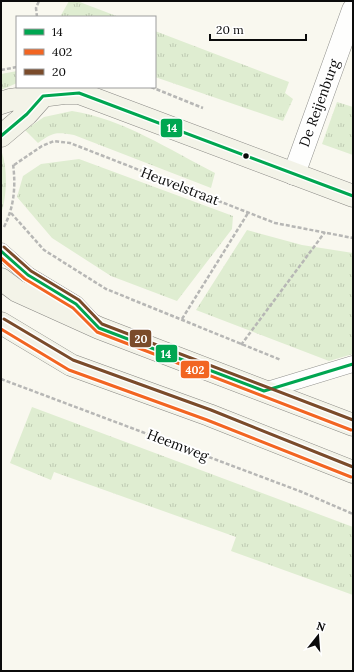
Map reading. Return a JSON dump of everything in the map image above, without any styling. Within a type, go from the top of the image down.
[{"type":"main road","points":[[1,103],[10,100],[64,93],[80,93],[353,196]]},
{"type":"main road","points":[[1,136],[27,114],[43,96]]},
{"type":"main road","points":[[1,279],[17,292],[99,328],[353,425]]},
{"type":"main road","points":[[1,323],[71,365],[209,415],[353,472]]},
{"type":"street","name":"De Reijenburg","points":[[294,174],[353,10]]},
{"type":"lane","points":[[1,251],[28,275],[76,304],[99,328]]},
{"type":"lane","points":[[264,391],[353,364]]},
{"type":"path","points":[[37,16],[36,8],[39,1]]},
{"type":"path","points":[[1,70],[16,67]]},
{"type":"path","name":"Heuvelstraat","points":[[11,213],[15,190],[14,166],[42,146],[54,141],[70,143],[275,223],[353,238]]},
{"type":"path","points":[[1,233],[11,213],[44,250],[106,289],[182,319],[241,345],[318,374]]},
{"type":"path","points":[[182,319],[248,213]]},
{"type":"path","points":[[241,345],[325,232]]},
{"type":"path","name":"Heemweg","points":[[1,379],[302,492],[353,514]]},
{"type":"green space","points":[[69,1],[77,1],[116,16],[61,16]]},
{"type":"green space","points":[[156,31],[289,82],[285,93],[293,99],[283,121],[156,77]]},
{"type":"green space","points":[[16,71],[16,83],[1,90],[1,74]]},
{"type":"green space","points":[[337,102],[353,107],[353,155],[322,144]]},
{"type":"green space","points":[[72,111],[91,115],[128,128],[215,173],[211,188],[74,135],[63,133],[55,134],[38,143],[25,130],[44,117]]},
{"type":"green space","points":[[1,150],[5,165],[6,182],[5,199],[1,214]]},
{"type":"green space","points":[[79,159],[233,216],[232,229],[177,301],[111,276],[52,238],[17,197],[23,176],[41,164]]},
{"type":"green space","points":[[247,230],[302,245],[353,253],[353,354],[329,361],[196,310]]},
{"type":"green space","points":[[32,407],[353,527],[353,595],[231,551],[236,537],[54,472],[51,480],[10,463]]},
{"type":"transit line","name":"14","points":[[1,136],[27,114],[43,96],[79,93],[353,196]]},
{"type":"transit line","name":"20","points":[[4,247],[31,271],[79,300],[102,324],[353,420]]},
{"type":"transit line","name":"14","points":[[1,251],[28,275],[76,304],[99,328],[264,391],[353,364]]},
{"type":"transit line","name":"402","points":[[1,258],[25,279],[73,308],[97,332],[351,430]]},
{"type":"transit line","name":"20","points":[[4,319],[73,360],[211,410],[353,467]]},
{"type":"transit line","name":"402","points":[[1,329],[69,370],[207,420],[351,477]]}]
